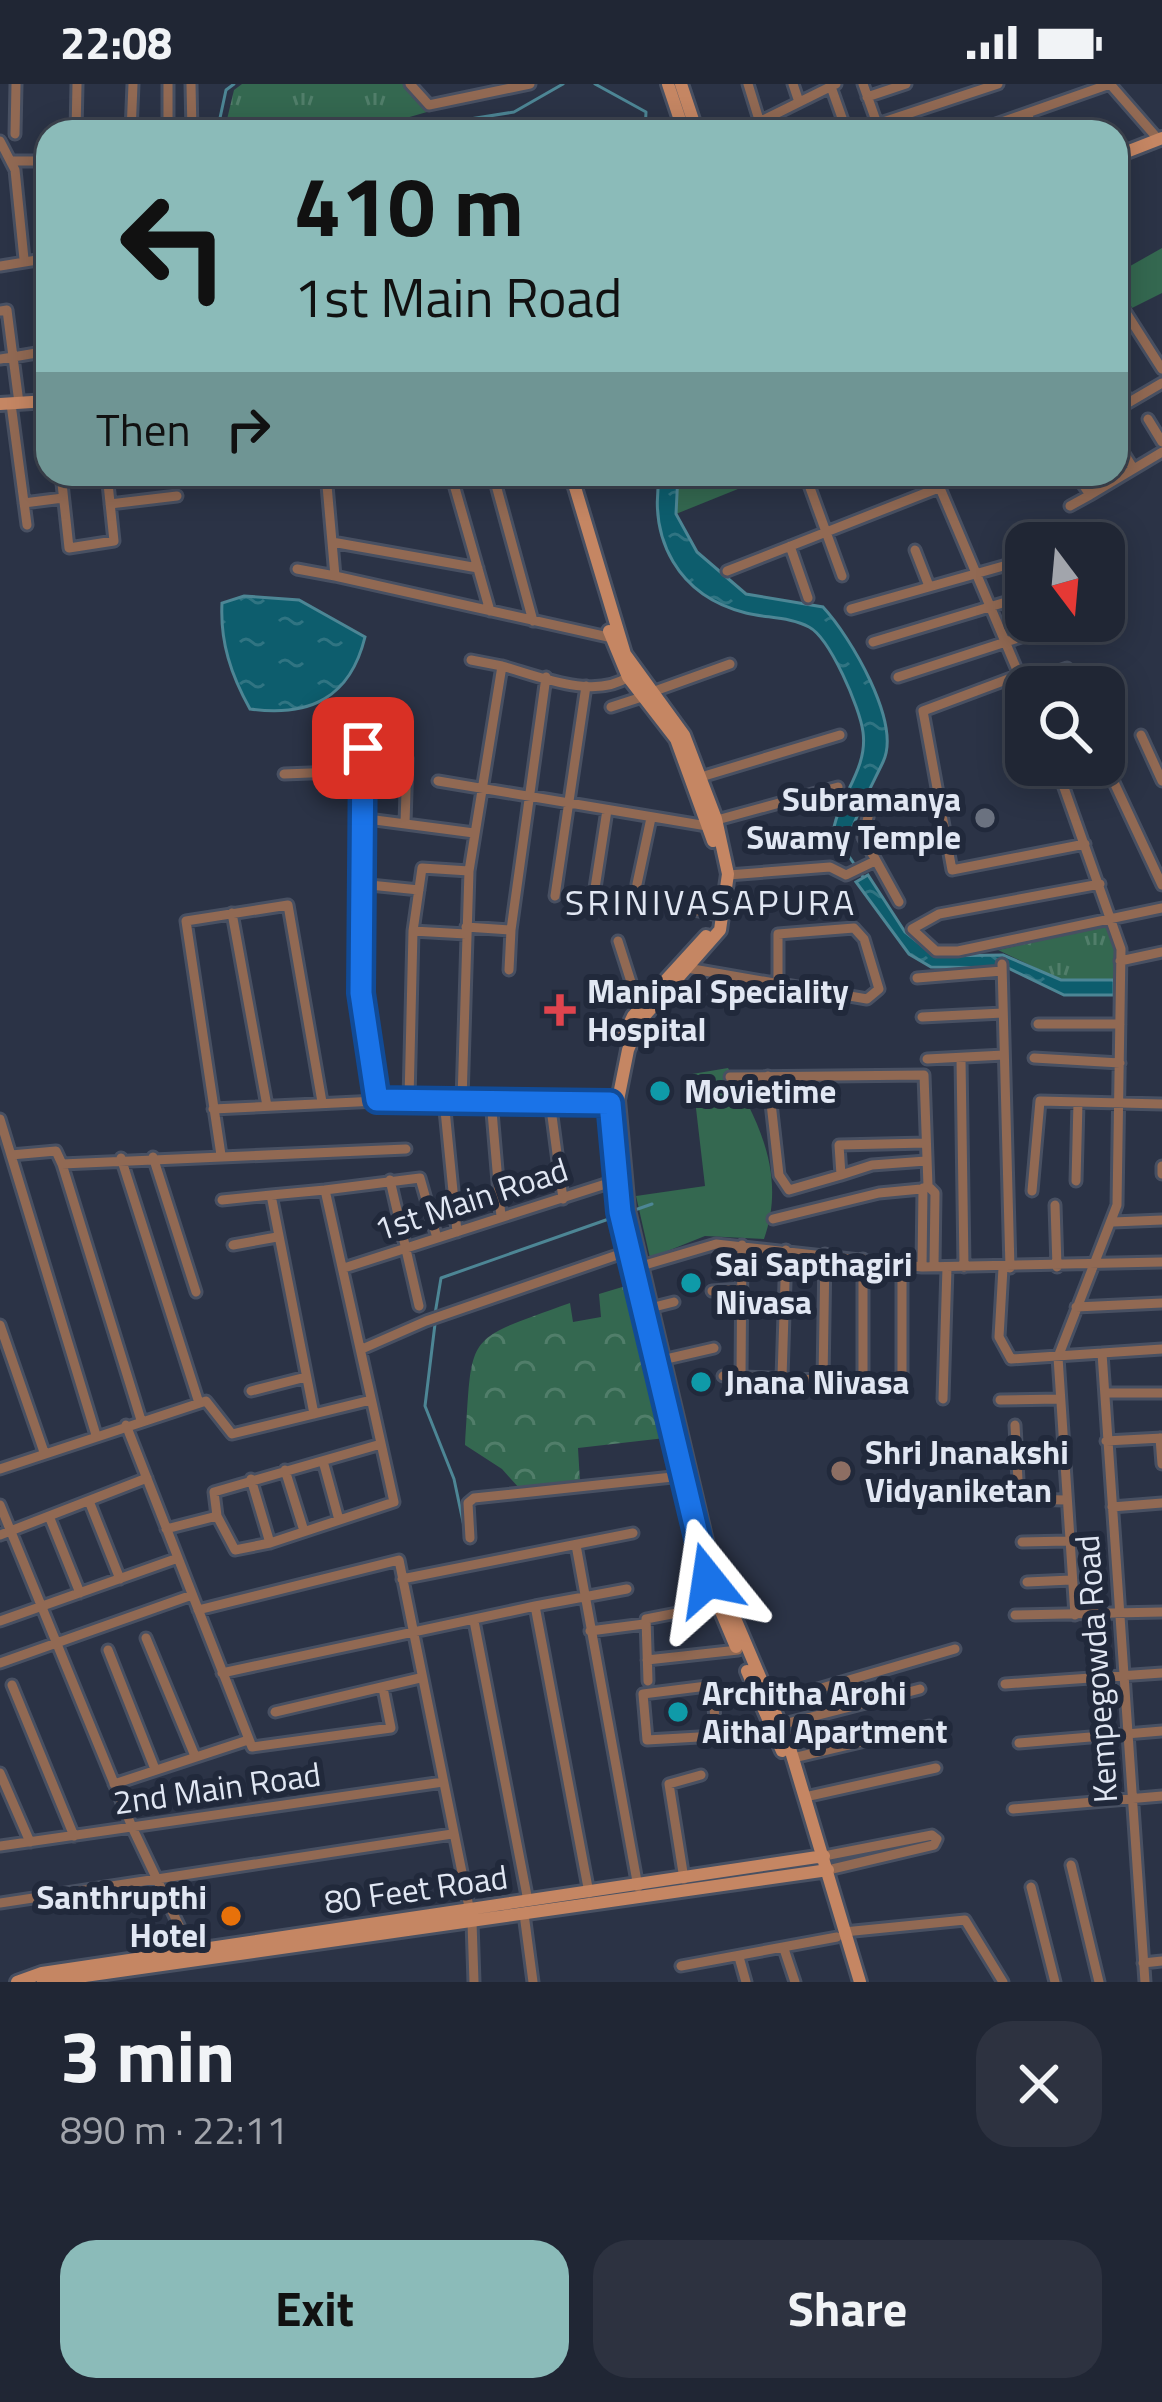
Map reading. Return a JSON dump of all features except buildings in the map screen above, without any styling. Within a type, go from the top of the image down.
[{"type":"main road","points":[[668,84],[680,120]]},
{"type":"main road","points":[[681,84],[693,120]]},
{"type":"main road","points":[[1128,151],[1160,139]]},
{"type":"main road","points":[[570,486],[628,677],[684,735],[728,875],[720,930],[634,1032],[614,1103],[620,1161],[637,1267],[682,1476],[718,1606],[793,1759],[856,1982]]},
{"type":"main road","points":[[616,639],[676,739],[715,825],[720,874],[717,915],[702,940],[626,1029],[614,1103],[615,1181],[629,1251],[650,1308],[719,1586],[770,1703],[822,1864]]},
{"type":"main road","name":"80 Feet Road","points":[[526,1907],[684,1879],[822,1864]]},
{"type":"main road","name":"80 Feet Road","points":[[17,1982],[822,1864]]},
{"type":"main road","name":"80 Feet Road","points":[[45,1982],[194,1955]]},
{"type":"street","points":[[15,134],[16,84]]},
{"type":"street","points":[[76,120],[77,84]]},
{"type":"street","points":[[132,120],[133,84]]},
{"type":"street","points":[[168,84],[168,120]]},
{"type":"street","points":[[191,84],[192,120]]},
{"type":"street","points":[[410,84],[429,105],[494,87],[530,84]]},
{"type":"street","points":[[748,84],[759,120]]},
{"type":"street","points":[[793,84],[799,102]]},
{"type":"street","points":[[863,84],[875,120]]},
{"type":"street","points":[[867,97],[906,84]]},
{"type":"street","points":[[900,120],[998,84]]},
{"type":"street","points":[[1012,120],[1110,84],[1160,139]]},
{"type":"street","points":[[766,120],[832,85],[843,120]]},
{"type":"street","points":[[1028,115],[1030,120]]},
{"type":"street","points":[[0,141],[12,161],[21,202],[24,259]]},
{"type":"street","points":[[12,161],[36,161]]},
{"type":"street","points":[[0,266],[36,260]]},
{"type":"street","points":[[0,311],[7,310],[13,357],[10,404],[27,525]]},
{"type":"street","points":[[1128,318],[1162,369]]},
{"type":"street","points":[[0,359],[36,352]]},
{"type":"street","points":[[1128,399],[1130,402],[1162,383]]},
{"type":"street","points":[[1148,419],[1162,442]]},
{"type":"street","points":[[1128,471],[1162,452]]},
{"type":"street","points":[[1128,460],[1133,468]]},
{"type":"street","points":[[62,486],[69,548],[114,541],[108,486]]},
{"type":"street","points":[[327,486],[335,576]]},
{"type":"street","points":[[455,486],[490,611]]},
{"type":"street","points":[[496,486],[533,621]]},
{"type":"street","points":[[809,486],[842,576]]},
{"type":"street","points":[[1084,486],[1090,495]]},
{"type":"street","points":[[1070,506],[1104,486]]},
{"type":"street","points":[[728,571],[941,487],[1015,666]]},
{"type":"street","points":[[110,503],[177,496]]},
{"type":"street","points":[[24,503],[63,498]]},
{"type":"street","points":[[332,542],[478,568]]},
{"type":"street","points":[[790,546],[808,598]]},
{"type":"street","points":[[915,550],[929,586]]},
{"type":"street","points":[[851,610],[1005,565]]},
{"type":"street","points":[[297,569],[616,639]]},
{"type":"street","points":[[872,642],[1005,603]]},
{"type":"street","points":[[898,677],[1013,642]]},
{"type":"street","points":[[471,660],[586,686],[614,687],[628,677]]},
{"type":"street","points":[[611,707],[730,664]]},
{"type":"street","points":[[462,1100],[469,871],[502,666]]},
{"type":"street","points":[[509,970],[526,797],[546,677]]},
{"type":"street","points":[[555,896],[586,686]]},
{"type":"street","points":[[1005,688],[923,711],[952,870],[1085,844]]},
{"type":"street","points":[[700,776],[840,735]]},
{"type":"street","points":[[1141,736],[1162,781]]},
{"type":"street","points":[[363,748],[361,993],[377,1100]]},
{"type":"street","points":[[405,824],[407,758]]},
{"type":"street","points":[[284,774],[362,771]]},
{"type":"street","points":[[438,781],[715,825],[838,787]]},
{"type":"street","points":[[1064,786],[1111,918],[1121,977],[1113,1222],[1058,1357],[1075,1615]]},
{"type":"street","points":[[1116,786],[1162,885]]},
{"type":"street","points":[[872,801],[862,837],[899,902]]},
{"type":"street","points":[[595,888],[607,810]]},
{"type":"street","points":[[360,818],[474,832]]},
{"type":"street","points":[[637,884],[651,818]]},
{"type":"street","points":[[728,875],[830,867],[857,871],[875,861]]},
{"type":"street","points":[[409,1100],[413,931],[422,868],[469,871]]},
{"type":"street","points":[[360,884],[418,890]]},
{"type":"street","points":[[1100,884],[939,914],[912,929],[936,951],[958,951],[1162,908]]},
{"type":"street","points":[[221,1155],[184,925],[282,905],[290,910],[322,1102]]},
{"type":"street","points":[[694,910],[717,915]]},
{"type":"street","points":[[232,913],[267,1106]]},
{"type":"street","points":[[687,968],[778,988],[867,999],[880,989],[864,939],[854,928],[778,934],[778,988]]},
{"type":"street","points":[[413,931],[511,930]]},
{"type":"street","points":[[618,941],[632,985],[648,998]]},
{"type":"street","points":[[1120,961],[1162,952]]},
{"type":"street","points":[[917,978],[1002,968],[1007,1268],[999,1337],[1004,1354],[1058,1357],[1162,1349]]},
{"type":"street","points":[[922,1017],[1003,1012]]},
{"type":"street","points":[[1039,1024],[1120,1024]]},
{"type":"street","points":[[927,1059],[1004,1055]]},
{"type":"street","points":[[961,1058],[964,1267]]},
{"type":"street","points":[[1034,1058],[1120,1063]]},
{"type":"street","points":[[730,1077],[924,1075],[924,1188]]},
{"type":"street","points":[[768,1076],[779,1175],[789,1190],[807,1189],[872,1165],[926,1161]]},
{"type":"street","name":"1st Main Road","points":[[213,1109],[377,1100],[614,1103]]},
{"type":"street","points":[[444,1100],[457,1232]]},
{"type":"street","points":[[491,1100],[501,1217]]},
{"type":"street","points":[[550,1101],[563,1199]]},
{"type":"street","points":[[1032,1191],[1040,1101],[1162,1104]]},
{"type":"street","points":[[1076,1181],[1078,1102]]},
{"type":"street","points":[[0,1119],[96,1435]]},
{"type":"street","points":[[841,1175],[838,1145],[926,1143]]},
{"type":"street","points":[[62,1164],[406,1149]]},
{"type":"street","points":[[11,1155],[56,1151],[141,1420]]},
{"type":"street","points":[[153,1157],[196,1292]]},
{"type":"street","points":[[121,1158],[199,1403]]},
{"type":"street","points":[[390,1180],[419,1306]]},
{"type":"street","points":[[222,1200],[390,1180],[423,1181],[437,1238]]},
{"type":"street","name":"1st Main Road","points":[[344,1268],[615,1181]]},
{"type":"street","points":[[773,1220],[879,1193],[924,1188],[935,1193],[928,1266]]},
{"type":"street","points":[[325,1190],[394,1502],[235,1550],[217,1516],[214,1492],[381,1444]]},
{"type":"street","points":[[271,1195],[314,1414]]},
{"type":"street","points":[[1054,1205],[1057,1268]]},
{"type":"street","points":[[1113,1222],[1162,1220]]},
{"type":"street","points":[[233,1246],[277,1237]]},
{"type":"street","points":[[637,1267],[716,1244],[947,1267],[1162,1262]]},
{"type":"street","points":[[741,1377],[742,1245]]},
{"type":"street","points":[[782,1378],[786,1250]]},
{"type":"street","points":[[362,1349],[432,1319],[629,1251]]},
{"type":"street","points":[[823,1380],[825,1254]]},
{"type":"street","points":[[862,1259],[863,1382]]},
{"type":"street","points":[[723,1376],[902,1383],[902,1263]]},
{"type":"street","points":[[943,1399],[947,1267]]},
{"type":"street","points":[[712,1291],[741,1289]]},
{"type":"street","points":[[650,1308],[674,1302]]},
{"type":"street","points":[[1076,1307],[1162,1303]]},
{"type":"street","points":[[0,1325],[44,1453]]},
{"type":"street","points":[[662,1360],[714,1348]]},
{"type":"street","name":"Kempegowda Road","points":[[1102,1353],[1144,1982]]},
{"type":"street","points":[[251,1391],[306,1377]]},
{"type":"street","points":[[1105,1393],[1162,1393]]},
{"type":"street","points":[[1000,1400],[1060,1399]]},
{"type":"street","points":[[0,1469],[199,1403],[210,1402],[221,1427],[232,1435],[371,1400]]},
{"type":"street","points":[[126,1425],[248,1740],[256,1749],[391,1728],[383,1688]]},
{"type":"street","points":[[1015,1425],[1019,1499],[1066,1500]]},
{"type":"street","points":[[1106,1441],[1161,1438],[1162,1464]]},
{"type":"street","points":[[323,1461],[339,1520]]},
{"type":"street","points":[[285,1470],[304,1531]]},
{"type":"street","points":[[470,1538],[468,1502],[474,1498],[682,1476]]},
{"type":"street","points":[[5,1533],[146,1478]]},
{"type":"street","points":[[251,1479],[270,1543]]},
{"type":"street","points":[[88,1501],[120,1579]]},
{"type":"street","points":[[1112,1507],[1162,1503]]},
{"type":"street","points":[[0,1505],[5,1533],[41,1607],[132,1827],[194,1955]]},
{"type":"street","points":[[49,1516],[80,1593]]},
{"type":"street","points":[[166,1529],[217,1516]]},
{"type":"street","points":[[402,1579],[633,1533]]},
{"type":"street","points":[[1022,1542],[1069,1541]]},
{"type":"street","points":[[576,1545],[638,1887]]},
{"type":"street","points":[[0,1622],[178,1558]]},
{"type":"street","points":[[198,1610],[399,1560],[471,1916],[474,1982]]},
{"type":"street","points":[[1027,1582],[1071,1580]]},
{"type":"street","points":[[222,1673],[627,1589]]},
{"type":"street","points":[[0,1663],[192,1595]]},
{"type":"street","points":[[536,1606],[589,1893]]},
{"type":"street","points":[[648,1681],[644,1624],[649,1616],[718,1606]]},
{"type":"street","points":[[1015,1616],[1162,1612]]},
{"type":"street","points":[[474,1622],[526,1907],[533,1982]]},
{"type":"street","points":[[590,1631],[644,1624]]},
{"type":"street","points":[[146,1638],[194,1756]]},
{"type":"street","points":[[770,1703],[955,1649]]},
{"type":"street","points":[[108,1650],[155,1769]]},
{"type":"street","points":[[647,1660],[738,1650]]},
{"type":"street","points":[[1005,1684],[1162,1672]]},
{"type":"street","points":[[275,1712],[420,1678]]},
{"type":"street","points":[[11,1684],[74,1836]]},
{"type":"street","points":[[716,1736],[710,1687],[643,1694],[647,1740],[716,1736],[777,1728],[920,1689]]},
{"type":"street","points":[[793,1759],[929,1726]]},
{"type":"street","points":[[1019,1743],[1162,1731]]},
{"type":"street","points":[[114,1784],[248,1740]]},
{"type":"street","points":[[805,1797],[936,1768]]},
{"type":"street","points":[[684,1879],[669,1784],[701,1775]]},
{"type":"street","points":[[2,1780],[31,1842]]},
{"type":"street","name":"2nd Main Road","points":[[0,1846],[442,1782]]},
{"type":"street","points":[[1013,1809],[1162,1796]]},
{"type":"street","points":[[0,1903],[452,1834]]},
{"type":"street","points":[[932,1835],[937,1839],[934,1845],[822,1864],[932,1835]]},
{"type":"street","points":[[1071,1865],[1099,1982]]},
{"type":"street","points":[[1030,1887],[1054,1982]]},
{"type":"street","points":[[682,1966],[840,1935],[964,1920],[1003,1982]]},
{"type":"street","points":[[784,1949],[795,1982]]},
{"type":"street","points":[[739,1957],[746,1982]]},
{"type":"street","points":[[1143,1963],[1162,1961]]},
{"type":"green space","points":[[242,84],[407,84],[427,112],[399,120],[227,120],[234,90]]},
{"type":"green space","points":[[1162,248],[1162,293],[1132,308],[1128,267]]},
{"type":"green space","points":[[677,486],[745,486],[676,514]]},
{"type":"green space","points":[[1111,924],[1118,950],[1114,980],[1061,980],[998,950]]},
{"type":"green space","points":[[728,1068],[759,1130],[771,1172],[764,1239],[705,1236],[650,1258],[636,1196],[705,1186],[692,1074]]},
{"type":"green space","points":[[629,1285],[665,1438],[578,1448],[580,1482],[520,1489],[502,1469],[465,1445],[473,1360],[480,1346],[509,1326],[570,1303],[573,1322],[601,1317],[599,1294]]},
{"type":"water","points":[[658,486],[677,486],[676,514],[697,552],[746,594],[823,607],[859,659],[879,703],[887,745],[851,831],[834,835],[837,815],[862,757],[863,732],[835,659],[809,627],[722,605],[686,579],[664,542]]},
{"type":"water","points":[[244,596],[299,600],[365,637],[338,689],[309,706],[250,709],[228,658],[222,617],[222,603]]},
{"type":"water","points":[[868,875],[905,932],[935,956],[1003,955],[1061,980],[1114,980],[1114,995],[1064,995],[1008,968],[931,967],[909,954],[856,882]]},
{"type":"waterway","points":[[220,120],[226,90],[234,84]]},
{"type":"waterway","points":[[464,120],[514,112],[563,84]]},
{"type":"waterway","points":[[595,84],[646,112],[646,120]]},
{"type":"waterway","points":[[844,832],[846,852],[863,877]]},
{"type":"waterway","points":[[632,1211],[652,1204]]},
{"type":"waterway","points":[[435,1314],[441,1278],[623,1214]]},
{"type":"waterway","points":[[435,1324],[425,1406],[454,1479],[465,1531]]},
{"type":"place","name":"Subramanya Swamy Temple","points":[[985,818]]},
{"type":"place","name":"Manipal Speciality Hospital","points":[[560,1010]]},
{"type":"place","name":"Movietime","points":[[660,1091]]},
{"type":"place","name":"Sai Sapthagiri Nivasa","points":[[691,1283]]},
{"type":"place","name":"Jnana Nivasa","points":[[701,1382]]},
{"type":"place","name":"Shri Jnanakshi Vidyaniketan","points":[[841,1471]]},
{"type":"place","name":"Architha Arohi Aithal Apartment","points":[[678,1712]]},
{"type":"place","name":"Santhrupthi Hotel","points":[[231,1916]]},
{"type":"district","name":"SRINIVASAPURA","points":[[711,901]]},
{"type":"route","points":[[363,748],[361,993],[377,1100],[610,1103],[611,1162],[620,1212],[708,1580]]}]
